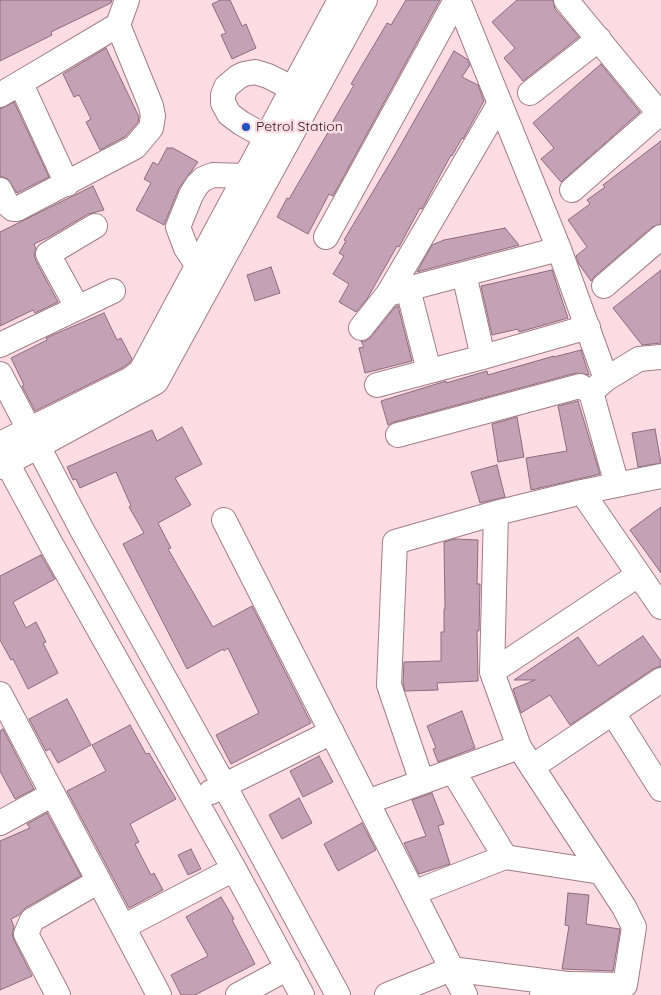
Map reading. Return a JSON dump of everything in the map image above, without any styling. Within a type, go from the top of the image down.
[{"type":"street","points":[[0,95],[118,25],[127,0]]},
{"type":"street","points":[[34,438],[156,382],[254,175],[266,137],[340,0]]},
{"type":"street","points":[[302,995],[234,869],[2,456],[141,371],[198,266],[365,0]]},
{"type":"street","points":[[457,0],[559,249],[588,327],[617,485]]},
{"type":"street","points":[[326,236],[457,0]]},
{"type":"street","points":[[566,0],[660,112],[572,190]]},
{"type":"street","points":[[0,190],[7,204],[13,209],[17,209],[135,147],[151,128],[153,116],[151,106],[118,25]]},
{"type":"street","points":[[530,92],[599,39]]},
{"type":"street","points":[[266,137],[229,114],[223,103],[226,87],[238,76],[255,72],[292,88]]},
{"type":"street","points":[[21,84],[67,184]]},
{"type":"street","points":[[361,328],[398,291],[500,103]]},
{"type":"street","points":[[198,266],[186,248],[178,227],[197,185],[203,179],[213,175],[254,175]]},
{"type":"street","points":[[77,307],[48,254],[95,226]]},
{"type":"street","points":[[604,286],[661,237]]},
{"type":"street","points":[[398,291],[559,249]]},
{"type":"street","points":[[464,274],[483,357]]},
{"type":"street","points":[[0,345],[113,291]]},
{"type":"street","points":[[398,291],[429,371]]},
{"type":"street","points":[[377,385],[588,327]]},
{"type":"street","points":[[398,436],[580,386],[598,385],[639,359],[661,357]]},
{"type":"street","points":[[0,374],[82,530],[224,784],[338,995]]},
{"type":"street","points":[[422,782],[389,685],[395,542],[496,513],[582,492],[661,476]]},
{"type":"street","points":[[582,492],[661,607]]},
{"type":"street","points":[[387,995],[451,969],[610,990],[625,985],[634,927],[624,907],[519,747],[492,672],[496,513]]},
{"type":"street","points":[[224,520],[465,995]]},
{"type":"street","points":[[492,672],[638,575]]},
{"type":"street","points":[[532,767],[661,680]]},
{"type":"street","points":[[0,694],[6,720],[53,794],[156,994]]},
{"type":"street","points":[[612,713],[660,786]]},
{"type":"street","points":[[195,801],[224,784],[332,732]]},
{"type":"street","points":[[367,802],[519,747]]},
{"type":"street","points":[[453,771],[505,858]]},
{"type":"street","points":[[0,823],[53,794]]},
{"type":"street","points":[[413,893],[505,858],[601,872]]},
{"type":"street","points":[[123,927],[234,869]]},
{"type":"street","points":[[58,995],[26,934],[32,920],[99,881]]},
{"type":"street","points":[[238,995],[288,968]]},
{"type":"street","points":[[542,995],[570,984]]},
{"type":"building","points":[[0,0],[112,0],[111,3],[51,32],[52,35],[0,61]]},
{"type":"building","points":[[220,0],[230,0],[242,26],[246,24],[256,48],[232,59],[221,35],[226,33],[212,4]]},
{"type":"building","points":[[406,0],[440,0],[333,196],[329,194],[308,234],[277,217],[330,129],[354,85],[351,84],[387,23],[391,25]]},
{"type":"building","points":[[517,0],[553,0],[555,9],[579,37],[523,81],[504,58],[515,48],[492,22]]},
{"type":"building","points":[[106,48],[139,117],[138,122],[126,136],[100,150],[86,122],[91,119],[79,95],[74,97],[63,74]]},
{"type":"building","points":[[454,51],[467,59],[470,65],[462,77],[478,85],[484,101],[399,247],[397,246],[367,299],[356,312],[339,302],[349,284],[333,274],[344,256],[339,253],[346,241],[344,240]]},
{"type":"building","points":[[601,64],[640,112],[561,182],[541,159],[554,148],[533,123]]},
{"type":"building","points":[[14,102],[49,177],[17,193],[8,179],[0,176],[0,109]]},
{"type":"building","points":[[661,141],[661,224],[652,227],[591,281],[579,264],[576,256],[587,247],[568,220],[590,204],[587,200],[605,187],[603,185]]},
{"type":"building","points":[[167,148],[173,148],[198,162],[179,188],[164,225],[136,210],[151,183],[144,179],[153,162],[158,165]]},
{"type":"building","points":[[93,186],[104,210],[88,214],[34,244],[36,261],[58,302],[35,313],[33,310],[0,326],[0,232]]},
{"type":"building","points":[[505,228],[519,245],[417,272],[432,245],[444,240]]},
{"type":"building","points":[[271,267],[280,293],[255,301],[247,275]]},
{"type":"building","points":[[552,270],[568,318],[519,332],[518,329],[492,335],[481,286]]},
{"type":"building","points":[[661,270],[661,343],[642,345],[613,308]]},
{"type":"building","points":[[398,306],[412,361],[365,373],[359,348],[364,347],[361,341],[366,341],[371,337],[395,307]]},
{"type":"building","points":[[104,313],[117,340],[121,338],[132,359],[130,362],[122,368],[35,411],[22,386],[24,385],[11,358],[47,340],[46,338]]},
{"type":"building","points":[[581,350],[589,375],[576,373],[388,425],[381,401],[446,381],[446,383],[487,371],[488,375]]},
{"type":"building","points":[[578,401],[600,474],[531,490],[526,458],[567,451],[558,406]]},
{"type":"building","points":[[517,417],[524,457],[498,462],[492,424]]},
{"type":"building","points":[[182,427],[202,464],[175,478],[191,505],[158,523],[171,548],[168,549],[213,627],[252,606],[311,723],[231,764],[216,735],[259,713],[228,648],[187,669],[123,544],[144,533],[129,507],[131,506],[116,472],[80,488],[76,479],[73,480],[67,467],[152,430],[157,441]]},
{"type":"building","points":[[655,429],[661,463],[638,467],[632,433]]},
{"type":"building","points":[[497,465],[505,497],[480,503],[471,472]]},
{"type":"building","points":[[661,507],[661,573],[630,530]]},
{"type":"building","points":[[455,539],[478,540],[477,584],[480,584],[479,631],[477,631],[478,681],[437,683],[438,690],[405,691],[403,683],[404,662],[441,661],[441,632],[444,632],[445,609],[444,542]]},
{"type":"building","points":[[41,555],[55,579],[13,602],[26,628],[36,622],[46,642],[43,643],[58,673],[28,689],[13,659],[11,660],[0,640],[0,576]]},
{"type":"building","points":[[643,636],[661,661],[661,666],[653,669],[570,725],[550,695],[521,713],[513,689],[535,680],[514,680],[578,637],[598,666]]},
{"type":"building","points":[[67,699],[91,745],[58,763],[50,749],[46,751],[29,719]]},
{"type":"building","points":[[462,711],[475,748],[438,762],[433,749],[436,748],[427,726]]},
{"type":"building","points":[[130,725],[146,754],[149,753],[176,799],[130,824],[139,842],[135,844],[151,875],[154,873],[163,890],[129,908],[67,791],[106,771],[92,745]]},
{"type":"building","points":[[3,729],[34,789],[15,799],[0,771],[0,731]]},
{"type":"building","points":[[319,756],[333,782],[303,797],[290,771]]},
{"type":"building","points":[[432,793],[444,824],[438,826],[450,864],[419,874],[404,843],[426,836],[412,800]]},
{"type":"building","points":[[299,798],[312,823],[282,839],[269,815]]},
{"type":"building","points":[[47,813],[81,876],[25,908],[19,915],[11,919],[14,927],[12,934],[14,940],[32,976],[0,990],[0,841],[30,828],[27,824]]},
{"type":"building","points":[[362,823],[376,850],[338,871],[324,844]]},
{"type":"building","points":[[191,849],[201,869],[188,875],[178,855]]},
{"type":"building","points":[[568,893],[589,895],[586,924],[620,929],[613,971],[562,969],[569,926],[565,925]]},
{"type":"building","points":[[221,897],[234,919],[232,920],[255,964],[195,995],[181,995],[171,975],[208,956],[186,917]]},
{"type":"place","name":"Petrol Station","points":[[246,127]]}]
